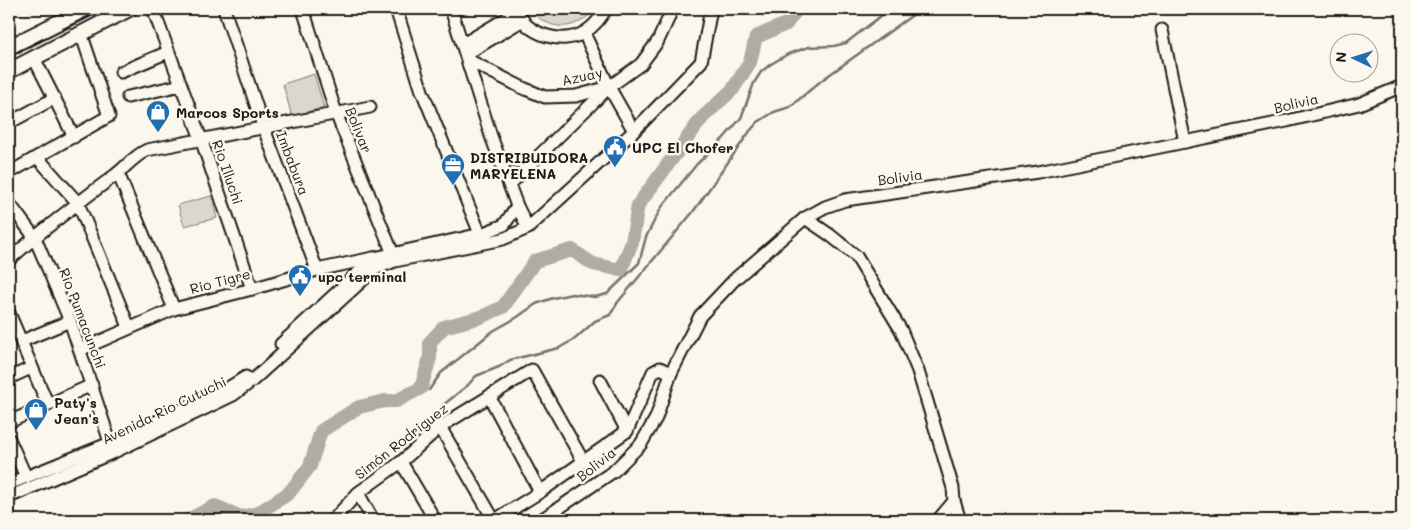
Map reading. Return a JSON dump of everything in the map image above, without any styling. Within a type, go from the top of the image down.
[{"type":"main road","points":[[9,48],[85,9]]},
{"type":"main road","points":[[9,71],[129,9]]},
{"type":"street","name":"Rio Illuchi","points":[[153,9],[201,139],[252,289]]},
{"type":"street","name":"Imbabura","points":[[224,9],[263,126],[317,270]]},
{"type":"street","name":"Bolivar","points":[[303,9],[336,113],[394,257]]},
{"type":"street","points":[[396,9],[422,91],[482,238]]},
{"type":"street","points":[[451,9],[466,52],[471,78],[509,185],[528,228]]},
{"type":"street","points":[[466,52],[518,14],[531,28],[548,37],[566,38],[584,33],[598,22],[606,9]]},
{"type":"street","name":"Azuay","points":[[466,52],[523,88],[545,97],[576,96],[609,87],[641,64],[658,41],[669,17],[670,9]]},
{"type":"street","name":"Avenida Rio Cutuchi","points":[[9,484],[112,448],[225,390],[244,378],[374,258],[394,257],[482,238],[503,239],[528,228],[634,131],[701,62],[704,56],[711,9]]},
{"type":"street","points":[[1162,30],[1185,142]]},
{"type":"street","points":[[9,173],[109,116],[81,33]]},
{"type":"street","points":[[584,33],[609,87],[634,131]]},
{"type":"street","points":[[121,72],[168,52]]},
{"type":"street","points":[[34,58],[74,137]]},
{"type":"street","points":[[128,97],[181,85]]},
{"type":"street","name":"Bolivia","points":[[541,520],[614,471],[642,444],[656,418],[671,373],[700,316],[735,279],[804,218],[845,200],[1038,172],[1185,142],[1359,104],[1402,86]]},
{"type":"street","points":[[509,185],[609,87]]},
{"type":"street","points":[[9,123],[55,98]]},
{"type":"street","points":[[9,260],[118,173],[137,154],[147,150],[263,126],[370,107]]},
{"type":"street","points":[[37,157],[78,204],[129,328]]},
{"type":"street","points":[[500,159],[532,163]]},
{"type":"street","points":[[118,173],[174,309]]},
{"type":"street","name":"Rio Pumacunchi","points":[[9,203],[35,238],[70,321],[112,448]]},
{"type":"street","name":"Avenida Rio Cutuchi","points":[[482,238],[504,225],[517,206]]},
{"type":"street","points":[[804,218],[830,235],[856,256],[900,330],[918,371],[953,488],[958,520]]},
{"type":"street","name":"Avenida Rio Cutuchi","points":[[9,497],[112,448],[232,395],[252,381],[375,269],[394,257]]},
{"type":"street","name":"Rio Tigre","points":[[80,350],[174,309],[317,270],[374,258]]},
{"type":"street","points":[[9,313],[48,405]]},
{"type":"street","points":[[22,341],[70,321]]},
{"type":"street","points":[[9,378],[31,368]]},
{"type":"street","points":[[440,427],[494,520],[540,492],[627,431],[654,372],[660,368],[671,373]]},
{"type":"street","name":"Simón Rodriguez","points":[[333,520],[358,493],[401,462],[440,427],[532,370],[583,462]]},
{"type":"street","points":[[600,380],[627,431]]},
{"type":"street","points":[[9,422],[92,385]]},
{"type":"street","points":[[490,396],[540,492]]},
{"type":"street","points":[[9,440],[26,477]]},
{"type":"street","points":[[401,462],[435,520]]},
{"type":"street","points":[[358,493],[373,520]]},
{"type":"street","points":[[938,520],[954,501]]},
{"type":"shaded area","points":[[528,9],[596,9],[579,22],[562,26],[546,22]]},
{"type":"shaded area","points":[[314,74],[324,107],[292,117],[283,84]]},
{"type":"shaded area","points":[[211,196],[217,218],[184,226],[178,205]]},
{"type":"waterway","name":"Rio Pumacunchi","points":[[188,520],[215,506],[241,517],[258,513],[289,493],[310,466],[321,431],[359,407],[385,401],[396,401],[421,388],[430,358],[430,342],[444,327],[481,317],[503,307],[535,261],[572,250],[593,264],[621,270],[632,242],[638,205],[702,118],[733,89],[750,62],[756,37],[786,24],[797,9]]},
{"type":"waterway","points":[[429,390],[441,373],[493,331],[536,304],[572,294],[595,297],[607,294],[639,263],[646,237],[661,208],[697,164],[723,139],[741,118],[754,83],[761,72],[788,54],[809,47],[834,46],[846,43],[890,9]]},
{"type":"waterway","points":[[442,406],[476,376],[499,367],[510,360],[559,348],[575,339],[595,321],[610,315],[618,302],[693,212],[758,122],[774,112],[790,107],[822,80],[921,9]]},
{"type":"railway","points":[[9,57],[105,9]]},
{"type":"place","name":"Marcos Sports","points":[[158,133]]},
{"type":"place","name":"UPC El Chofer","points":[[615,168]]},
{"type":"place","name":"DISTRIBUIDORA MARYELENA","points":[[453,186]]},
{"type":"place","name":"upc terminal","points":[[300,297]]},
{"type":"place","name":"Paty's Jean's","points":[[36,431]]}]
